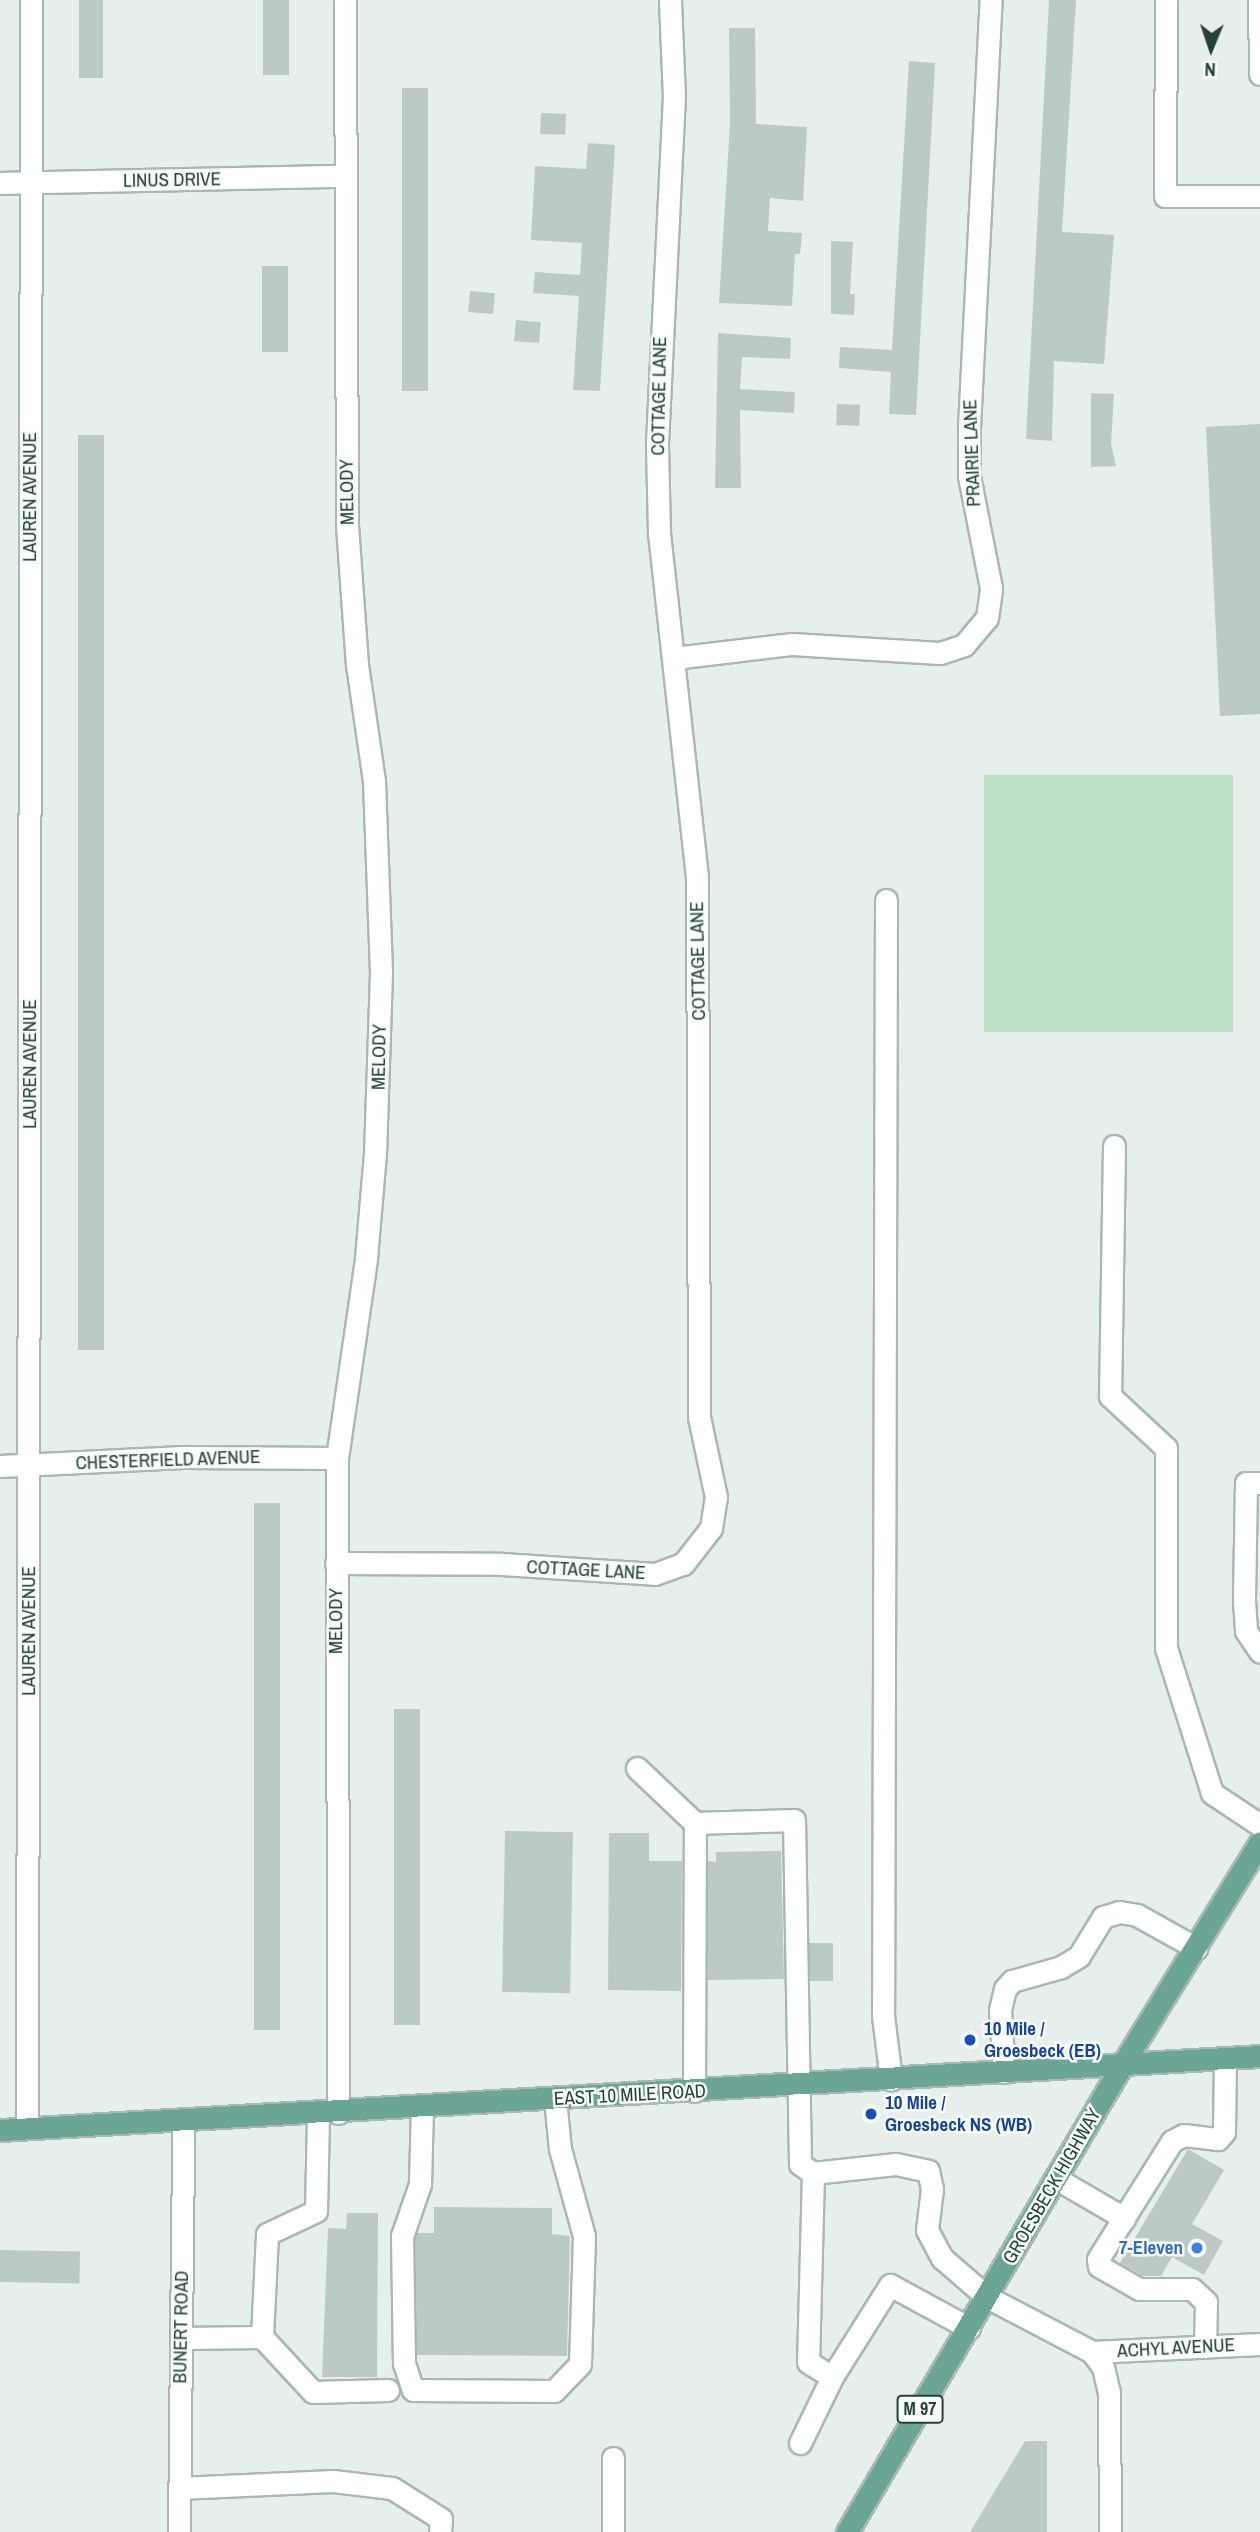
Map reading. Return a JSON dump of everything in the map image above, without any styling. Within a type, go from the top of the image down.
[{"type":"main road","name":"GROESBECK HIGHWAY","points":[[847,2532],[1122,2065],[1260,1842]]},
{"type":"main road","name":"EAST 10 MILE ROAD","points":[[0,2130],[422,2108],[1260,2056]]},
{"type":"street","name":"LAUREN AVENUE","points":[[27,2128],[31,0]]},
{"type":"street","name":"MELODY","points":[[262,2337],[267,2234],[316,2211],[328,2113],[337,1458],[372,1193],[381,972],[374,781],[357,665],[347,524],[345,0]]},
{"type":"street","name":"COTTAGE LANE","points":[[336,1563],[502,1564],[655,1574],[683,1564],[711,1528],[716,1497],[699,1417],[697,877],[659,533],[657,443],[674,97],[670,0]]},
{"type":"street","name":"PRAIRIE LANE","points":[[674,658],[792,644],[940,653],[964,645],[988,618],[991,588],[969,476],[969,427],[991,0]]},
{"type":"street","points":[[1166,0],[1165,195],[1260,196]]},
{"type":"street","points":[[1259,0],[1260,74]]},
{"type":"street","name":"LINUS DRIVE","points":[[0,183],[344,176]]},
{"type":"street","points":[[886,900],[883,2016],[891,2079]]},
{"type":"street","points":[[1114,1146],[1110,1396],[1166,1448],[1166,1647],[1212,1793],[1260,1825]]},
{"type":"street","name":"CHESTERFIELD AVENUE","points":[[0,1466],[183,1457],[337,1458]]},
{"type":"street","points":[[1260,1483],[1246,1483],[1244,1601],[1247,1631],[1260,1652]]},
{"type":"street","points":[[637,1768],[695,1822],[794,1820],[795,2085],[797,2155],[800,2164],[813,2172],[896,2164],[928,2171],[932,2178],[929,2237],[942,2258],[987,2297],[1092,2352],[1102,2367],[1109,2392],[1110,2532]]},
{"type":"street","points":[[694,2091],[695,1822]]},
{"type":"street","points":[[1004,2072],[1000,2010],[1005,1989],[1012,1981],[1061,1967],[1079,1956],[1103,1917],[1119,1912],[1137,1915],[1196,1948]]},
{"type":"street","points":[[1205,2347],[1206,2302],[1192,2288],[1148,2292],[1099,2266],[1098,2259],[1172,2141],[1184,2135],[1217,2139],[1224,2132],[1225,2059]]},
{"type":"street","points":[[422,2108],[420,2184],[402,2236],[404,2363],[413,2390],[554,2392],[580,2364],[584,2236],[560,2149],[555,2099]]},
{"type":"street","name":"BUNERT ROAD","points":[[179,2532],[183,2122]]},
{"type":"street","points":[[813,2172],[808,2362],[832,2377]]},
{"type":"street","points":[[1057,2179],[1124,2218]]},
{"type":"street","points":[[800,2443],[832,2377],[890,2285],[969,2328]]},
{"type":"street","points":[[181,2338],[262,2337],[313,2392],[388,2390]]},
{"type":"street","name":"ACHYL AVENUE","points":[[1092,2352],[1260,2344]]},
{"type":"street","points":[[613,2458],[613,2532]]},
{"type":"street","points":[[179,2488],[333,2481],[392,2487],[441,2519],[440,2532]]},
{"type":"green space","points":[[984,775],[1233,775],[1233,1032],[984,1032]]},
{"type":"building","points":[[79,0],[103,0],[103,78],[79,78]]},
{"type":"building","points":[[263,0],[289,0],[289,75],[263,75]]},
{"type":"building","points":[[1049,0],[1076,0],[1062,232],[1114,235],[1104,364],[1054,361],[1052,441],[1026,439]]},
{"type":"building","points":[[729,28],[755,28],[756,124],[807,127],[803,201],[770,198],[768,231],[802,233],[800,254],[795,254],[792,306],[719,303],[730,124]]},
{"type":"building","points":[[909,61],[935,63],[916,415],[889,414],[891,372],[839,368],[840,347],[892,350]]},
{"type":"building","points":[[402,88],[428,88],[428,391],[402,391]]},
{"type":"building","points":[[541,113],[566,114],[565,135],[540,134]]},
{"type":"building","points":[[588,143],[615,145],[600,391],[573,390],[579,296],[533,293],[535,272],[580,275],[582,243],[531,240],[535,166],[586,169]]},
{"type":"building","points":[[831,241],[853,242],[850,294],[855,294],[854,315],[831,314]]},
{"type":"building","points":[[262,266],[288,266],[288,352],[262,352]]},
{"type":"building","points":[[470,291],[495,293],[493,314],[468,312]]},
{"type":"building","points":[[516,320],[541,322],[539,343],[514,341]]},
{"type":"building","points":[[718,333],[791,338],[790,359],[742,357],[740,389],[795,392],[794,413],[740,410],[741,488],[715,488]]},
{"type":"building","points":[[1091,393],[1114,394],[1111,444],[1116,466],[1091,467]]},
{"type":"building","points":[[837,404],[860,405],[859,426],[836,425]]},
{"type":"building","points":[[1260,424],[1260,714],[1220,716],[1206,427]]},
{"type":"building","points":[[78,435],[104,435],[104,1350],[78,1350]]},
{"type":"building","points":[[254,1503],[280,1503],[280,2030],[254,2030]]},
{"type":"building","points":[[394,1709],[420,1709],[420,2025],[394,2025]]},
{"type":"building","points":[[505,1831],[573,1832],[570,1993],[502,1992]]},
{"type":"building","points":[[609,1833],[649,1833],[649,1861],[682,1861],[681,1991],[608,1990]]},
{"type":"building","points":[[781,1851],[784,1979],[708,1980],[708,1861],[716,1862],[716,1852]]},
{"type":"building","points":[[809,1943],[833,1943],[833,1981],[809,1981]]},
{"type":"building","points":[[1188,2149],[1224,2170],[1192,2224],[1223,2241],[1204,2275],[1172,2257],[1161,2276],[1143,2276],[1120,2263]]},
{"type":"building","points":[[434,2207],[552,2208],[552,2234],[570,2236],[567,2356],[417,2355],[415,2238],[417,2233],[434,2233]]},
{"type":"building","points":[[347,2213],[378,2213],[377,2377],[322,2377],[328,2228],[346,2229]]},
{"type":"building","points":[[0,2250],[80,2251],[79,2283],[0,2282]]},
{"type":"building","points":[[1025,2441],[1047,2441],[1047,2532],[970,2532]]},
{"type":"place","name":"10 Mile / Groesbeck (EB)","points":[[970,2040]]},
{"type":"place","name":"10 Mile / Groesbeck NS (WB)","points":[[871,2114]]},
{"type":"place","name":"7-Eleven","points":[[1197,2248]]}]
